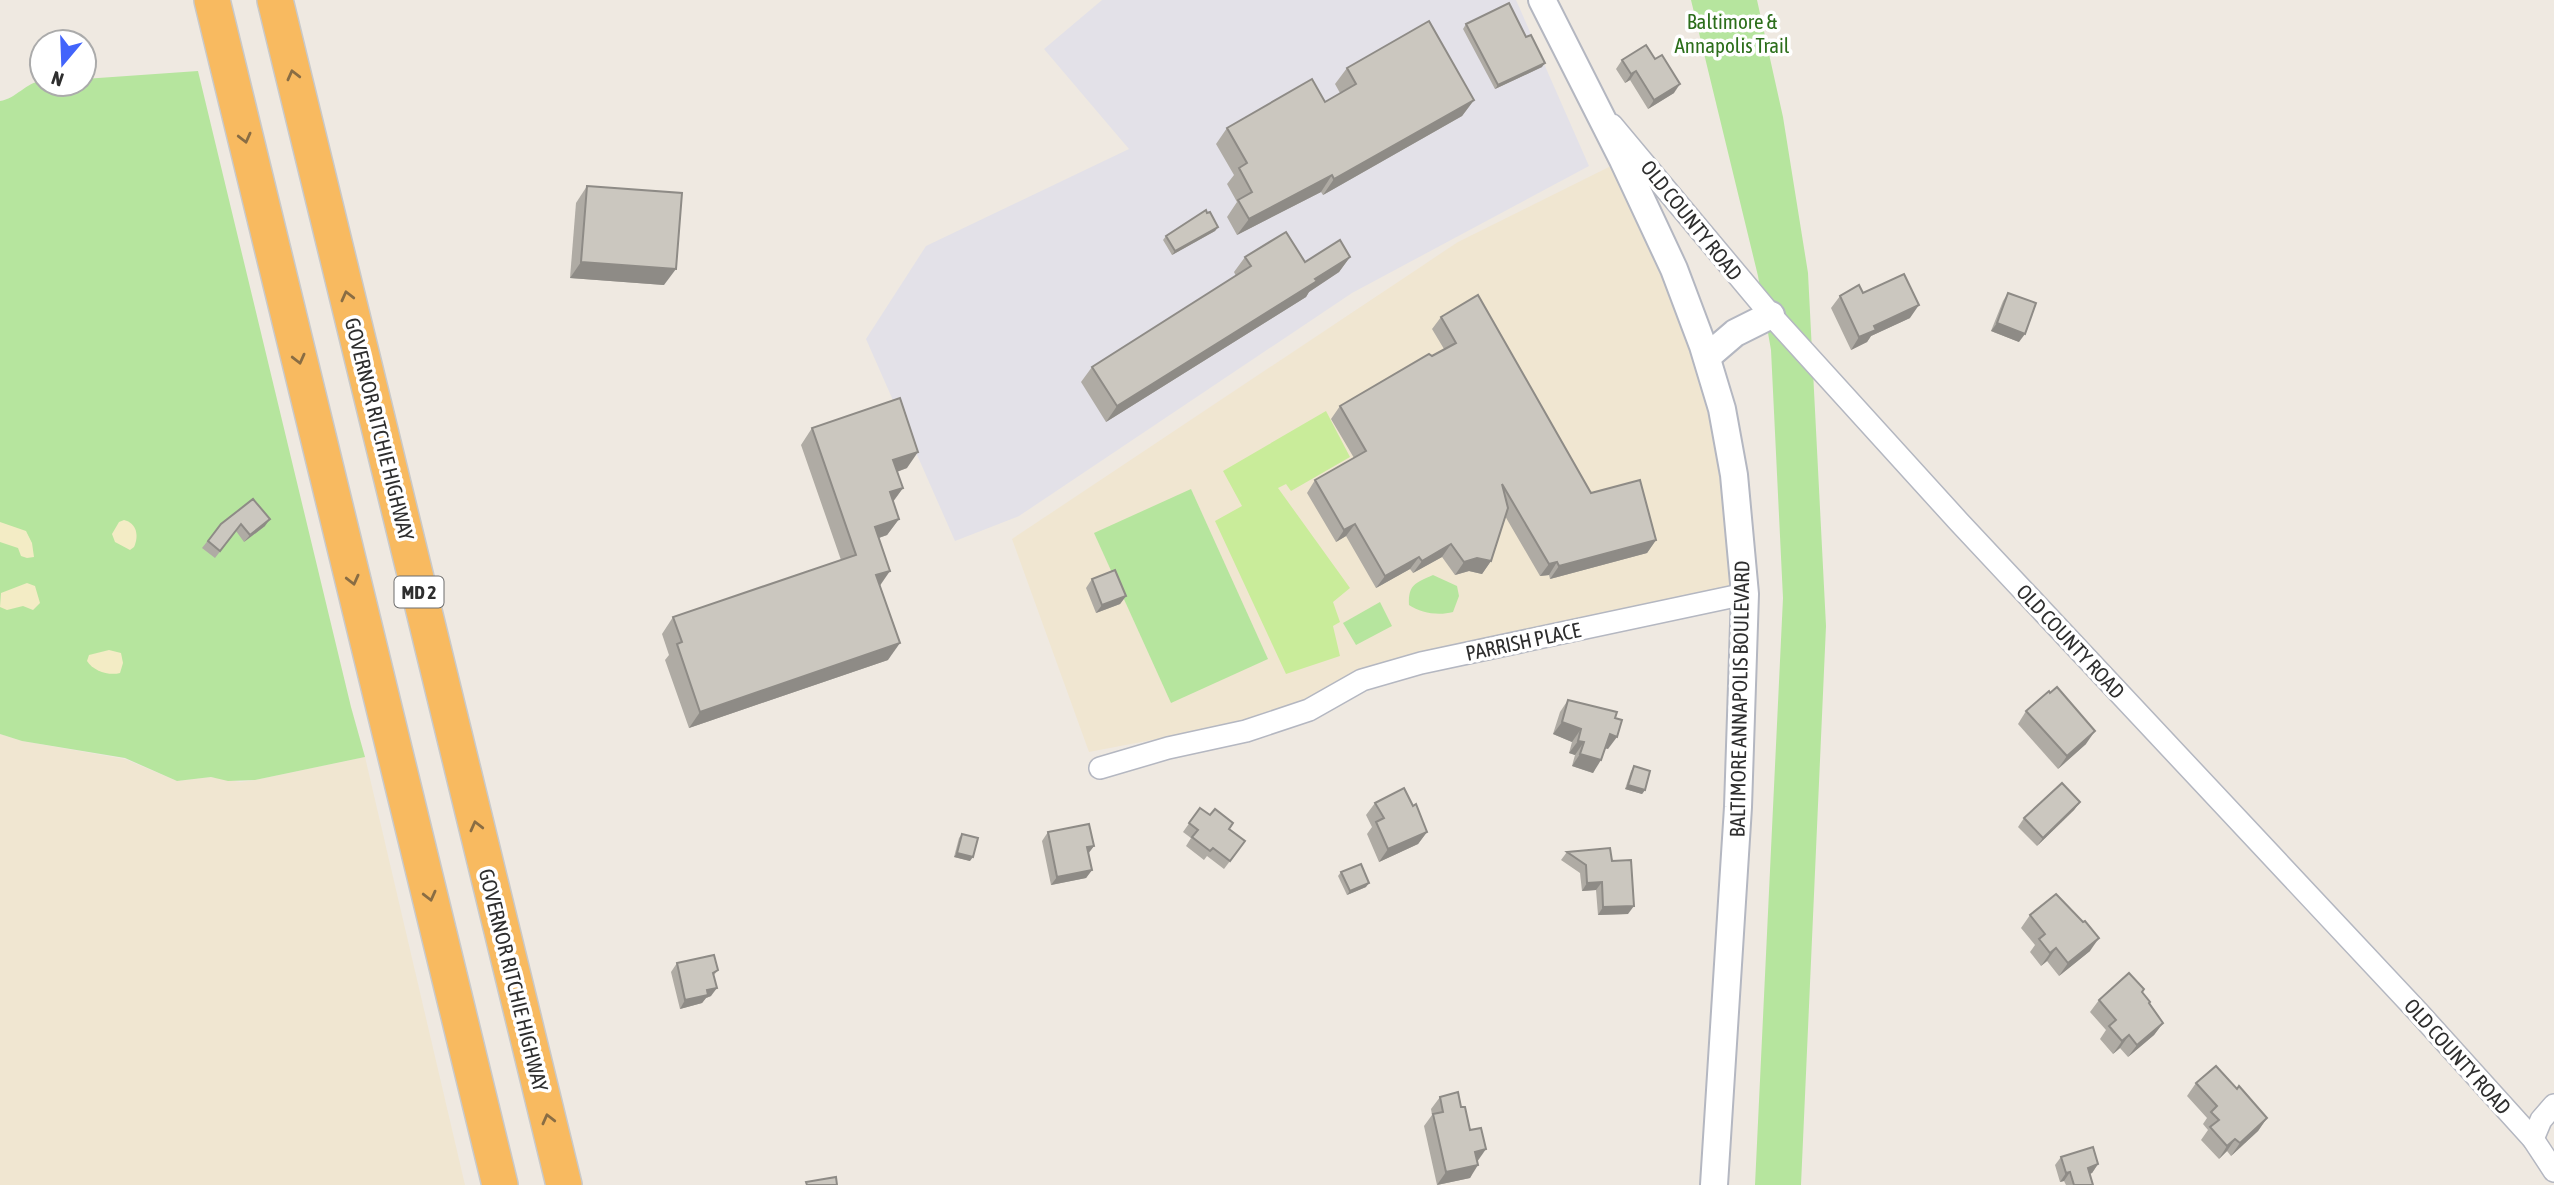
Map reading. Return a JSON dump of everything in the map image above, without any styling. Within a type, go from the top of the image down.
[{"type":"highway","points":[[212,0],[500,1185]]},
{"type":"highway","name":"GOVERNOR RITCHIE HIGHWAY","points":[[275,0],[564,1185]]},
{"type":"street","name":"BALTIMORE ANNAPOLIS BOULEVARD","points":[[1542,0],[1674,269],[1707,357],[1722,409],[1734,475],[1745,594],[1738,807],[1714,1185]]},
{"type":"street","name":"OLD COUNTY ROAD","points":[[1594,105],[1641,157],[1771,315],[1959,522],[2410,1003],[2533,1139],[2554,1171]]},
{"type":"street","points":[[1707,357],[1735,333],[1771,315]]},
{"type":"street","name":"PARRISH PLACE","points":[[1100,768],[1168,748],[1246,731],[1309,710],[1362,680],[1421,663],[1745,594]]},
{"type":"street","points":[[2533,1139],[2541,1120],[2554,1105]]},
{"type":"shaded area","points":[[1102,0],[1516,0],[1589,166],[1352,293],[1019,516],[955,541],[866,339],[926,246],[1129,149],[1044,49]]},
{"type":"shaded area","points":[[1623,160],[1703,346],[1745,594],[1421,663],[1309,710],[1089,752],[1012,539],[1458,242]]},
{"type":"shaded area","points":[[0,734],[22,741],[125,759],[177,781],[211,777],[240,782],[365,757],[465,1185],[0,1185]]},
{"type":"green space","name":"Baltimore & Annapolis Trail","points":[[1691,0],[1757,0],[1783,117],[1808,273],[1826,626],[1801,1185],[1755,1185],[1783,598],[1771,350],[1758,276]]},
{"type":"green space","points":[[198,71],[365,757],[255,780],[228,781],[211,777],[177,781],[125,758],[22,741],[0,734],[0,101],[28,86],[28,98],[98,98],[98,78]]},
{"type":"green space","points":[[1326,411],[1350,457],[1291,491],[1286,484],[1278,488],[1350,588],[1333,602],[1340,622],[1333,626],[1340,656],[1286,674],[1215,521],[1242,506],[1223,471]]},
{"type":"green space","points":[[1191,489],[1268,659],[1171,703],[1094,533]]},
{"type":"green space","points":[[1433,575],[1457,586],[1459,596],[1453,612],[1430,613],[1409,605],[1411,589]]},
{"type":"green space","points":[[1380,602],[1392,626],[1356,645],[1343,623]]},
{"type":"sand","points":[[124,520],[136,530],[136,543],[130,550],[115,542],[112,534],[119,522]]},
{"type":"sand","points":[[0,522],[26,531],[32,543],[34,557],[21,556],[18,548],[0,542]]},
{"type":"sand","points":[[27,583],[35,586],[40,603],[33,610],[23,606],[7,610],[0,607],[1,593]]},
{"type":"sand","points":[[109,650],[121,653],[123,663],[120,673],[102,672],[87,661],[89,655]]},
{"type":"building","points":[[1509,3],[1526,37],[1531,35],[1545,63],[1498,85],[1466,24]]},
{"type":"building","points":[[1429,21],[1474,100],[1334,179],[1332,175],[1249,219],[1238,200],[1252,192],[1239,168],[1247,163],[1227,128],[1312,79],[1325,102],[1356,84],[1347,68]]},
{"type":"building","points":[[1646,45],[1655,59],[1662,55],[1680,84],[1654,100],[1636,71],[1631,74],[1622,60]]},
{"type":"building","points":[[587,186],[682,193],[676,269],[581,262]]},
{"type":"building","points":[[1206,210],[1207,213],[1210,212],[1218,227],[1175,251],[1166,236]]},
{"type":"building","points":[[1286,232],[1305,262],[1340,240],[1350,257],[1315,279],[1317,281],[1117,406],[1092,367],[1251,266],[1245,257]]},
{"type":"building","points":[[1904,274],[1919,305],[1874,326],[1876,330],[1859,337],[1840,296],[1859,285],[1863,293]]},
{"type":"building","points":[[2008,293],[2036,303],[2025,334],[1997,323]]},
{"type":"building","points":[[1478,295],[1591,493],[1640,480],[1656,540],[1559,566],[1557,562],[1549,564],[1502,484],[1508,508],[1491,561],[1477,558],[1464,562],[1451,544],[1422,561],[1419,557],[1385,576],[1355,524],[1344,530],[1315,480],[1366,451],[1340,406],[1429,354],[1432,356],[1456,343],[1441,317]]},
{"type":"building","points":[[900,398],[918,452],[893,460],[903,488],[890,492],[899,519],[875,527],[890,571],[876,575],[900,643],[700,712],[677,644],[682,642],[673,617],[856,555],[812,428]]},
{"type":"building","points":[[253,499],[270,519],[250,535],[241,524],[220,551],[208,541],[221,524]]},
{"type":"building","points":[[1115,570],[1126,596],[1102,605],[1092,579]]},
{"type":"building","points":[[2057,687],[2095,731],[2067,756],[2026,711]]},
{"type":"building","points":[[1568,700],[1617,712],[1615,718],[1622,720],[1617,737],[1610,734],[1601,760],[1580,754],[1584,742],[1578,741],[1581,729],[1562,722]]},
{"type":"building","points":[[1634,766],[1650,771],[1645,790],[1628,785]]},
{"type":"building","points":[[2062,783],[2080,802],[2043,838],[2024,818]]},
{"type":"building","points":[[1404,788],[1413,806],[1416,804],[1427,832],[1388,849],[1376,822],[1384,818],[1375,803]]},
{"type":"building","points":[[1200,808],[1210,815],[1215,809],[1233,823],[1229,829],[1245,841],[1230,861],[1213,848],[1210,851],[1192,837],[1198,830],[1189,823]]},
{"type":"building","points":[[1089,824],[1094,846],[1087,847],[1092,870],[1057,877],[1048,832]]},
{"type":"building","points":[[962,834],[978,838],[973,857],[957,853]]},
{"type":"building","points":[[1610,848],[1612,861],[1631,860],[1634,906],[1603,907],[1602,882],[1587,883],[1586,865],[1567,852]]},
{"type":"building","points":[[1361,864],[1369,883],[1350,891],[1341,872]]},
{"type":"building","points":[[2056,894],[2099,938],[2068,963],[2056,948],[2050,953],[2039,939],[2045,934],[2030,915]]},
{"type":"building","points":[[714,955],[718,970],[713,973],[717,988],[707,990],[708,995],[685,1000],[677,963]]},
{"type":"building","points":[[2129,973],[2144,989],[2142,992],[2163,1023],[2137,1045],[2129,1035],[2122,1041],[2109,1026],[2116,1020],[2099,1000]]},
{"type":"building","points":[[2216,1066],[2237,1089],[2239,1086],[2267,1118],[2240,1143],[2235,1139],[2227,1146],[2210,1127],[2219,1120],[2211,1112],[2217,1106],[2196,1083]]},
{"type":"building","points":[[1458,1092],[1461,1107],[1465,1107],[1470,1130],[1481,1128],[1486,1149],[1475,1152],[1478,1165],[1446,1172],[1433,1114],[1443,1112],[1440,1097]]},
{"type":"building","points":[[2093,1147],[2098,1164],[2088,1168],[2093,1185],[2074,1185],[2070,1172],[2066,1173],[2061,1157]]},
{"type":"building","points":[[836,1177],[837,1185],[807,1185],[806,1182]]}]
